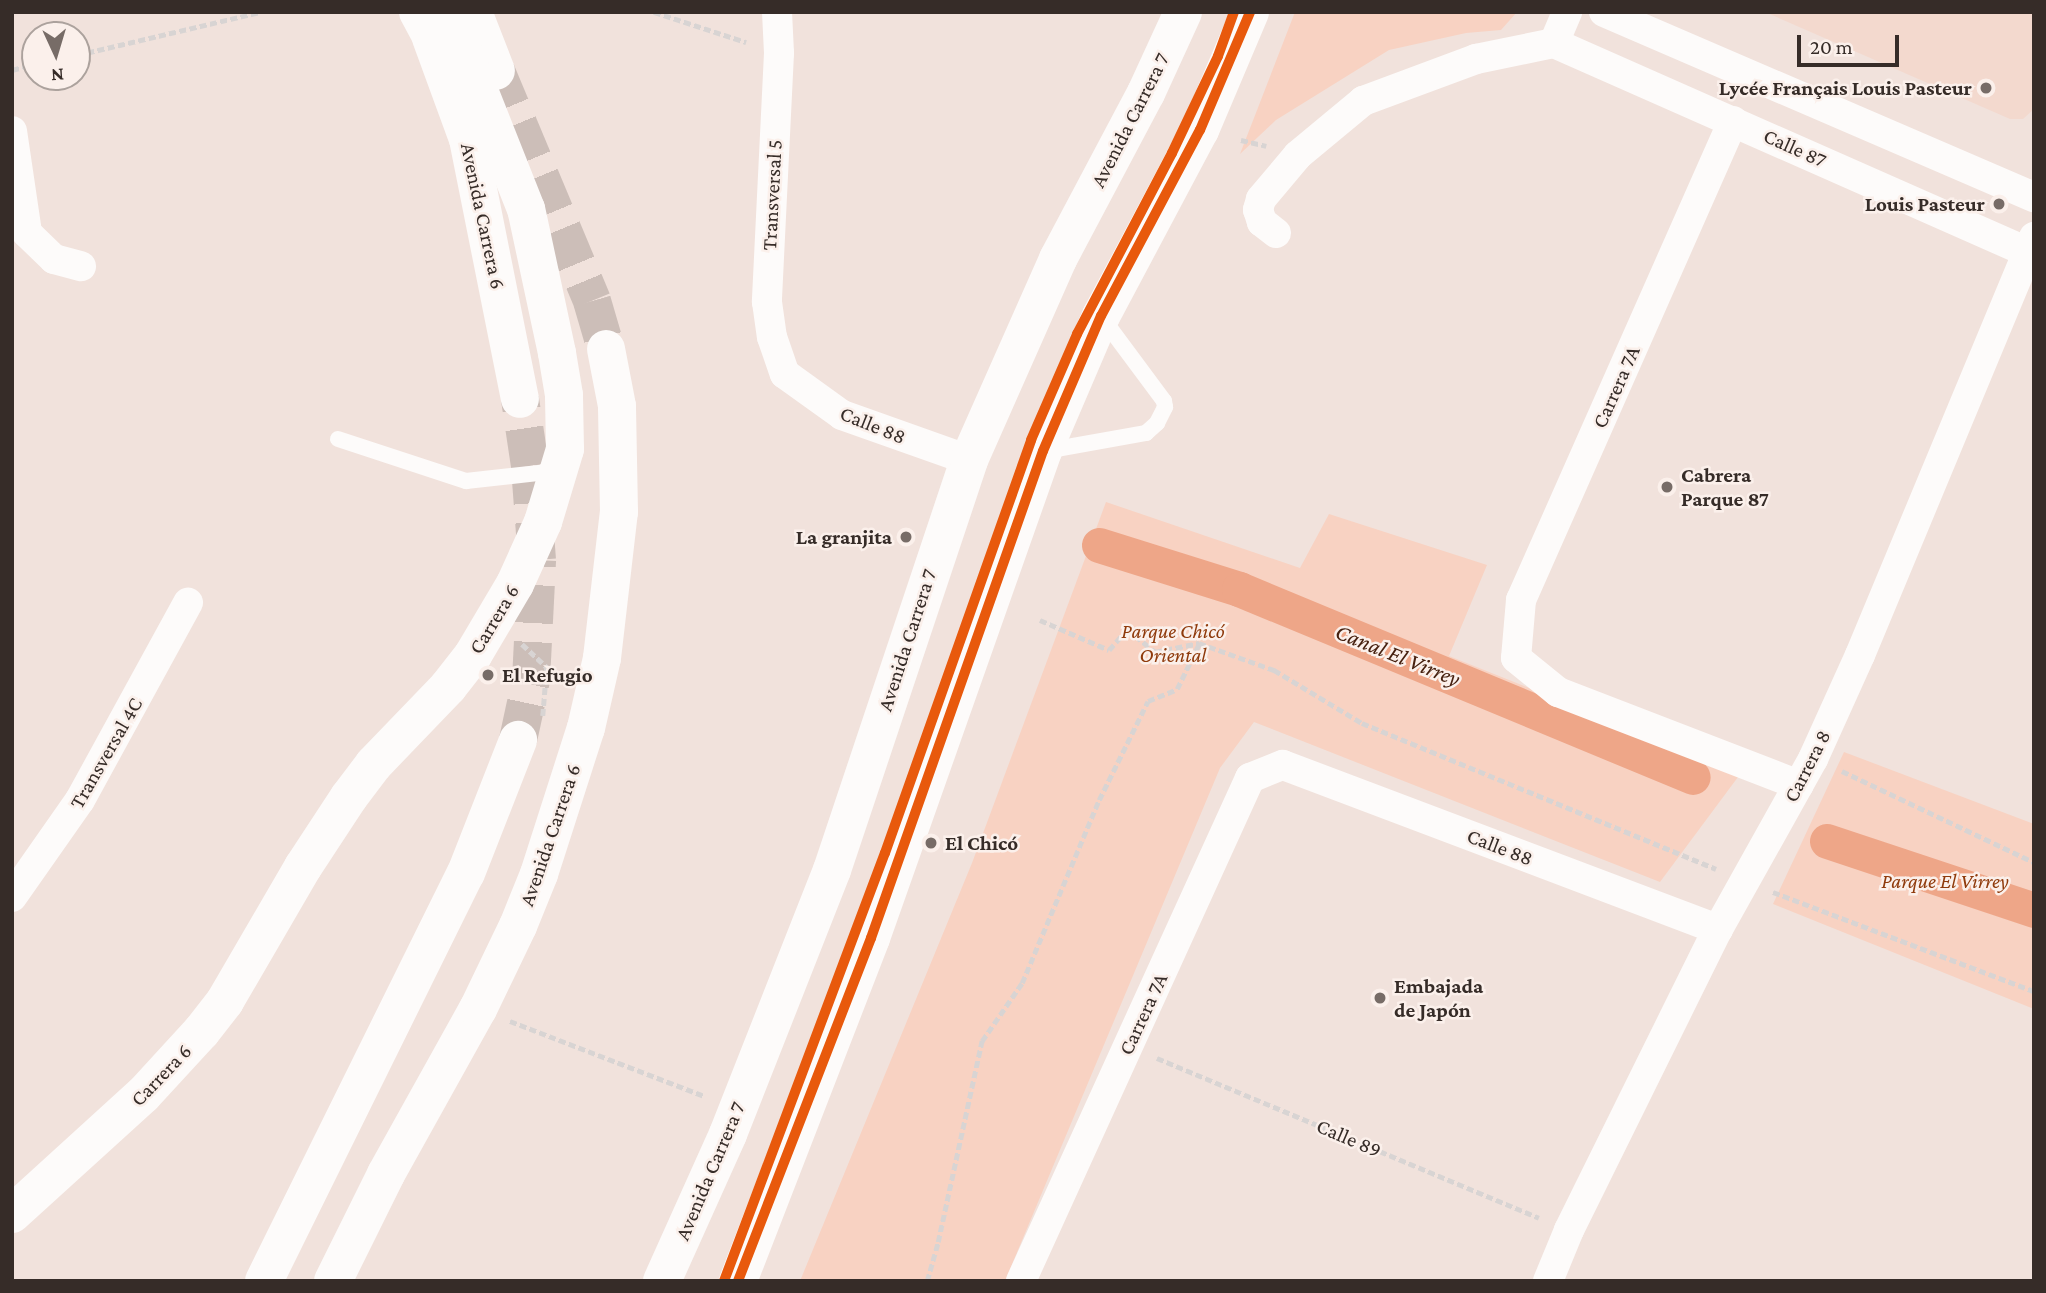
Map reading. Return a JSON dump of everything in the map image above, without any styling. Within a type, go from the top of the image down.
[{"type":"main road","points":[[473,12],[496,71]]},
{"type":"main road","name":"Avenida Carrera 7","points":[[662,1281],[737,1109],[832,870],[969,460],[1058,259],[1146,93],[1183,12]]},
{"type":"main road","points":[[738,1281],[872,938],[1043,451],[1101,316],[1199,130],[1250,12]]},
{"type":"main road","name":"Avenida Carrera 6","points":[[432,21],[504,159]]},
{"type":"main road","name":"Avenida Carrera 6","points":[[432,21],[468,139],[520,399]]},
{"type":"main road","name":"Carrera 6","points":[[12,1214],[173,1066],[201,1032],[243,971],[303,867],[349,797],[374,764],[449,687],[496,619],[528,558],[560,471],[566,423],[557,353],[526,209],[504,159]]},
{"type":"main road","name":"Avenida Carrera 6","points":[[333,1281],[386,1174],[478,1009],[508,948],[539,874],[586,728],[601,658],[619,512],[617,406],[606,349]]},
{"type":"main road","points":[[264,1281],[466,873],[531,731]]},
{"type":"street","name":"Transversal 5","points":[[777,12],[779,53],[767,302],[772,337],[785,374]]},
{"type":"street","points":[[1276,233],[1262,222],[1258,210],[1261,199],[1298,155],[1363,101],[1476,58],[1554,43],[1567,12]]},
{"type":"street","points":[[1604,12],[2034,197]]},
{"type":"street","name":"Calle 87","points":[[1554,43],[2001,238],[2032,248]]},
{"type":"street","name":"Carrera 7A","points":[[1733,121],[1521,600],[1516,658],[1558,692],[1799,785]]},
{"type":"street","points":[[12,131],[27,233],[54,258],[81,266]]},
{"type":"street","name":"Carrera 8","points":[[1548,1281],[1569,1230],[1718,929],[1813,759],[1871,629],[2032,248]]},
{"type":"street","name":"Calle 88","points":[[785,374],[842,415],[969,460]]},
{"type":"street","name":"Transversal 4C","points":[[12,897],[80,800],[188,603]]},
{"type":"street","name":"Calle 88","points":[[1283,765],[1718,929]]},
{"type":"street","name":"Carrera 7A","points":[[1021,1281],[1250,778],[1283,765]]},
{"type":"lane","points":[[1043,451],[1146,433],[1157,423],[1165,407],[1164,401],[1101,316]]},
{"type":"lane","points":[[338,439],[466,481],[560,471]]},
{"type":"path","points":[[91,52],[260,12]]},
{"type":"path","points":[[654,12],[779,53]]},
{"type":"path","points":[[496,619],[547,667],[531,731]]},
{"type":"path","points":[[1040,620],[1109,650],[1127,629],[1155,652],[1199,643],[1274,670],[1362,723],[1745,881],[2034,991]]},
{"type":"path","points":[[927,1281],[982,1041],[1022,983],[1099,800],[1147,701],[1177,689],[1199,643]]},
{"type":"path","points":[[1813,759],[2034,862]]},
{"type":"path","points":[[504,1019],[737,1109]]},
{"type":"shaded area","name":"Lycée Français Louis Pasteur","points":[[1765,12],[2034,12],[2034,109],[2023,119],[2010,119]]},
{"type":"green space","points":[[1295,12],[1517,12],[1501,30],[1466,33],[1389,50],[1276,120],[1240,154]]},
{"type":"green space","name":"Parque Chicó Oriental","points":[[1106,502],[1300,568],[1329,514],[1487,565],[1449,656],[1741,773],[1660,882],[1254,722],[1220,768],[1005,1281],[800,1281],[972,863]]},
{"type":"green space","name":"Parque El Virrey","points":[[1844,752],[2034,824],[2034,1009],[1773,904]]},
{"type":"waterway","name":"Canal El Virrey","points":[[1099,545],[1239,589],[1693,777]]},
{"type":"waterway","name":"Canal El Virrey","points":[[1827,841],[2034,910]]},
{"type":"tunnel","points":[[496,71],[592,301],[606,349]]},
{"type":"tunnel","points":[[518,740],[531,680],[537,560],[530,466],[520,399]]},
{"type":"cycle path","points":[[724,1281],[885,853],[1031,440],[1077,334],[1172,153],[1218,56],[1234,12]]},
{"type":"cycle path","points":[[738,1281],[871,938],[1043,451],[1101,316],[1200,130],[1250,12]]},
{"type":"place","name":"Lycée Français Louis Pasteur","points":[[1986,88]]},
{"type":"place","name":"Louis Pasteur","points":[[1999,204]]},
{"type":"place","name":"Cabrera Parque 87","points":[[1667,487]]},
{"type":"place","name":"La granjita","points":[[906,537]]},
{"type":"place","name":"El Refugio","points":[[488,675]]},
{"type":"place","name":"El Chicó","points":[[931,843]]},
{"type":"place","name":"Embajada de Japón","points":[[1380,998]]}]
